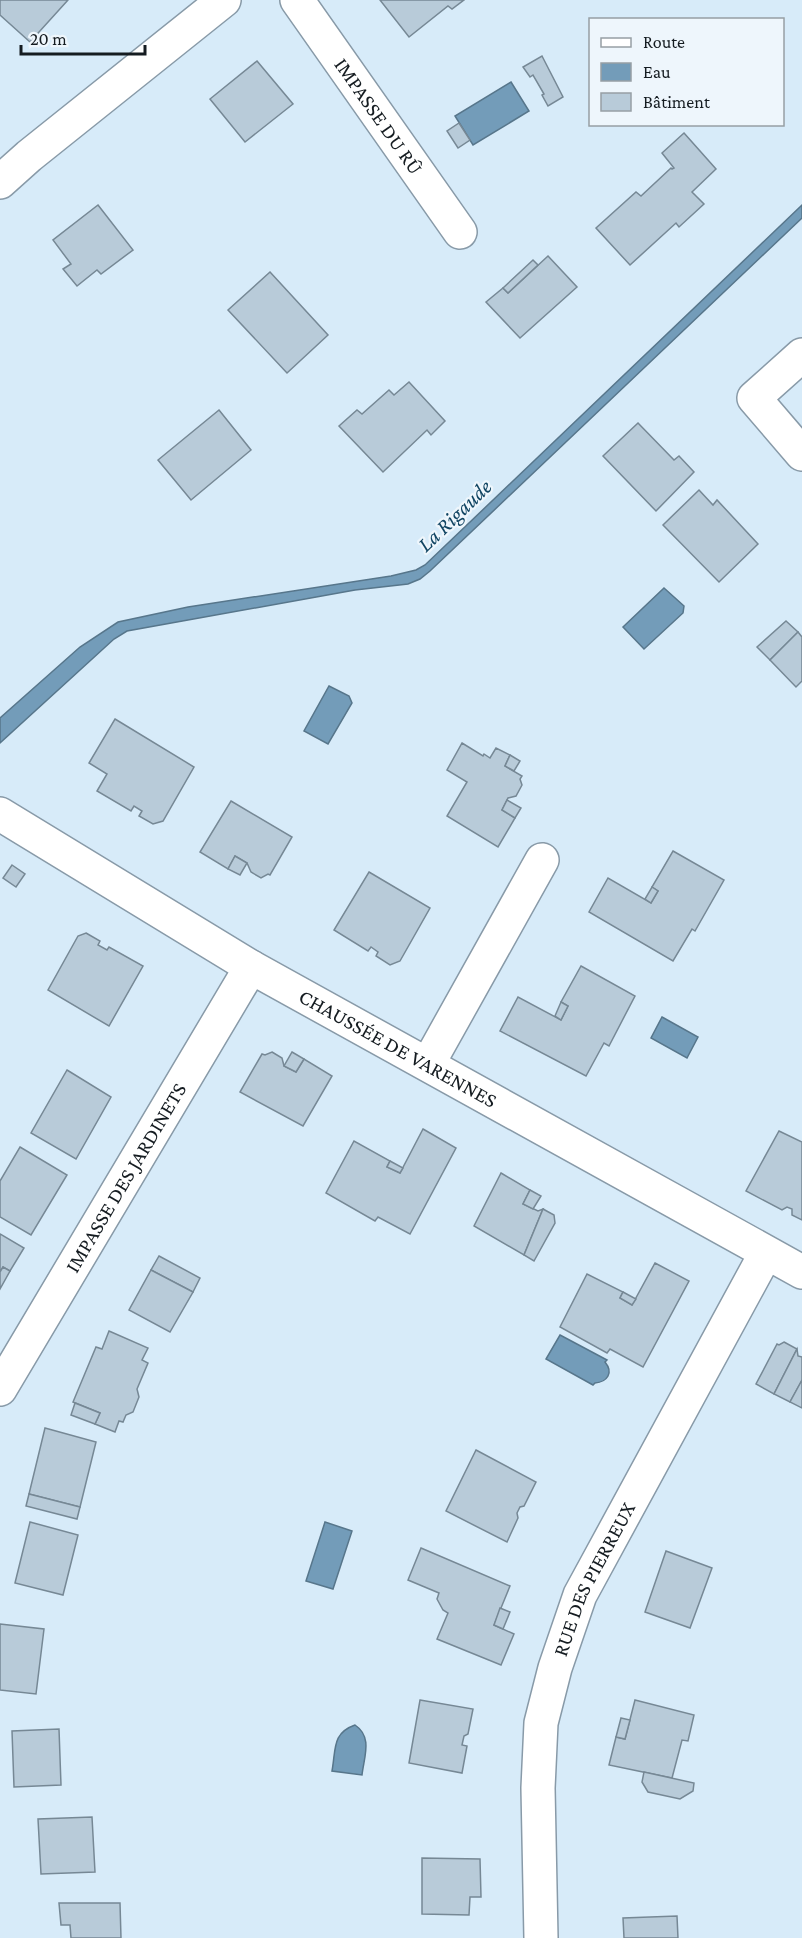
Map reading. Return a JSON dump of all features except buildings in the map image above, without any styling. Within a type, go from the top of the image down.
[{"type":"street","points":[[0,182],[29,156],[224,0]]},
{"type":"street","name":"IMPASSE DU RÛ","points":[[297,0],[460,232]]},
{"type":"street","points":[[802,355],[754,398],[802,454]]},
{"type":"street","name":"CHAUSSÉE DE VARENNES","points":[[0,814],[251,967],[802,1272]]},
{"type":"street","points":[[428,1064],[542,860]]},
{"type":"street","name":"IMPASSE DES JARDINETS","points":[[0,1389],[251,967]]},
{"type":"street","name":"RUE DES PIERREUX","points":[[541,1938],[538,1788],[541,1723],[555,1668],[580,1595],[766,1253]]},
{"type":"water","points":[[511,82],[529,111],[473,145],[455,116]]},
{"type":"water","points":[[802,205],[802,218],[420,579],[408,584],[355,590],[127,631],[114,639],[0,743],[0,718],[80,647],[118,622],[188,607],[391,576],[416,570],[425,565]]},
{"type":"water","points":[[664,588],[684,606],[683,613],[644,649],[623,627]]},
{"type":"water","points":[[329,686],[349,696],[352,703],[328,744],[304,731]]},
{"type":"water","points":[[662,1017],[698,1037],[687,1058],[651,1038]]},
{"type":"water","points":[[560,1335],[607,1360],[605,1362],[609,1373],[606,1379],[593,1385],[546,1359]]},
{"type":"water","points":[[325,1522],[352,1531],[333,1589],[306,1581]]},
{"type":"water","points":[[355,1725],[361,1730],[366,1741],[362,1775],[332,1771],[339,1737],[342,1732]]},
{"type":"water label","name":"La Rigaude","points":[[454,515]]}]
